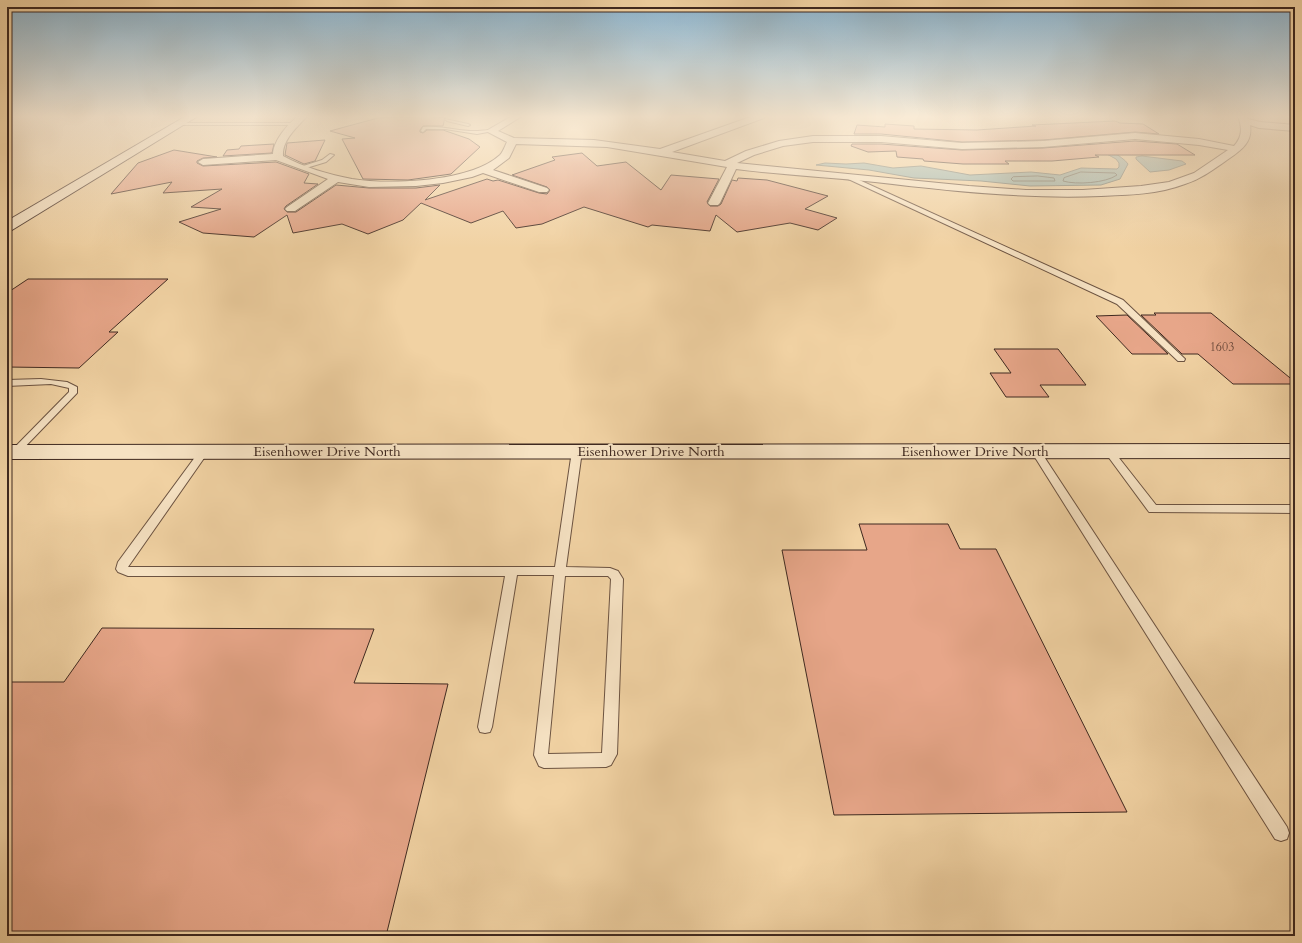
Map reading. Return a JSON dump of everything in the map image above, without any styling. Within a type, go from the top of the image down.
[{"type":"street","points":[[7,227],[119,160]]},
{"type":"street","points":[[203,162],[233,160]]},
{"type":"street","points":[[282,160],[337,178],[366,184],[410,184],[445,180],[483,170],[501,160]]},
{"type":"street","points":[[706,160],[733,165],[947,188],[1008,193],[1098,193],[1147,189],[1184,181],[1221,160]]},
{"type":"street","points":[[714,203],[733,165],[740,160]]},
{"type":"street","points":[[733,165],[747,160]]},
{"type":"street","points":[[483,170],[543,190]]},
{"type":"street","points":[[291,209],[337,178]]},
{"type":"street","name":"Eisenhower Drive North","points":[[11,452],[1295,451]]},
{"type":"lane","points":[[303,167],[325,160]]},
{"type":"lane","points":[[846,176],[1120,302],[1180,359]]},
{"type":"lane","points":[[7,382],[68,383],[73,387],[73,393],[11,452]]},
{"type":"lane","points":[[204,451],[122,565],[122,569],[128,572],[560,572],[610,572],[614,574],[617,579],[610,754],[606,760],[544,761],[540,755],[560,572],[577,451]]},
{"type":"lane","points":[[1036,451],[1281,833]]},
{"type":"lane","points":[[1109,451],[1153,509],[1295,509]]},
{"type":"lane","points":[[485,727],[512,572]]},
{"type":"water","points":[[1117,160],[1124,160],[1128,164],[1120,179],[1101,185],[1030,186],[981,181],[914,178],[869,170],[816,165],[825,163],[864,163],[893,168],[921,166],[970,175],[1031,172],[1060,175],[1081,168],[1117,169],[1119,167],[1119,163]]},
{"type":"water","points":[[1137,160],[1174,160],[1182,161],[1186,164],[1169,170],[1150,172]]},
{"type":"building","points":[[146,160],[199,160],[197,163],[203,166],[276,162],[309,174],[304,183],[318,184],[286,206],[284,209],[287,212],[296,212],[336,185],[369,188],[416,188],[440,185],[425,200],[487,179],[493,181],[498,180],[539,193],[547,194],[550,190],[547,187],[512,175],[555,160],[590,160],[597,166],[626,162],[661,190],[671,175],[719,179],[707,202],[710,206],[718,206],[721,204],[732,180],[737,181],[738,178],[767,180],[828,196],[805,209],[837,218],[818,230],[790,223],[737,232],[716,215],[710,231],[652,225],[648,227],[584,207],[542,224],[516,228],[503,211],[471,223],[421,203],[403,220],[368,234],[342,224],[293,233],[287,215],[254,237],[203,233],[179,222],[221,209],[191,207],[222,189],[163,193],[172,182],[111,194],[138,163]]},
{"type":"building","points":[[296,160],[315,160],[315,161],[304,164]]},
{"type":"building","points":[[353,160],[466,160],[451,174],[408,180],[363,179]]},
{"type":"building","points":[[1064,160],[1005,161],[1009,164],[963,164],[924,161]]},
{"type":"building","points":[[28,279],[168,279],[109,332],[118,332],[79,368],[7,367],[7,293]]},
{"type":"building","points":[[1154,313],[1211,313],[1295,382],[1295,384],[1233,384],[1198,354],[1182,354],[1141,315],[1156,315]]},
{"type":"building","points":[[1127,315],[1168,354],[1132,354],[1096,316]]},
{"type":"building","points":[[994,349],[1058,349],[1086,385],[1040,385],[1049,397],[1006,397],[990,373],[1011,373]]},
{"type":"building","points":[[859,524],[948,524],[960,549],[996,549],[1127,812],[834,815],[782,550],[867,550]]},
{"type":"building","points":[[102,628],[374,629],[354,683],[448,684],[386,936],[7,936],[7,682],[64,682]]}]
